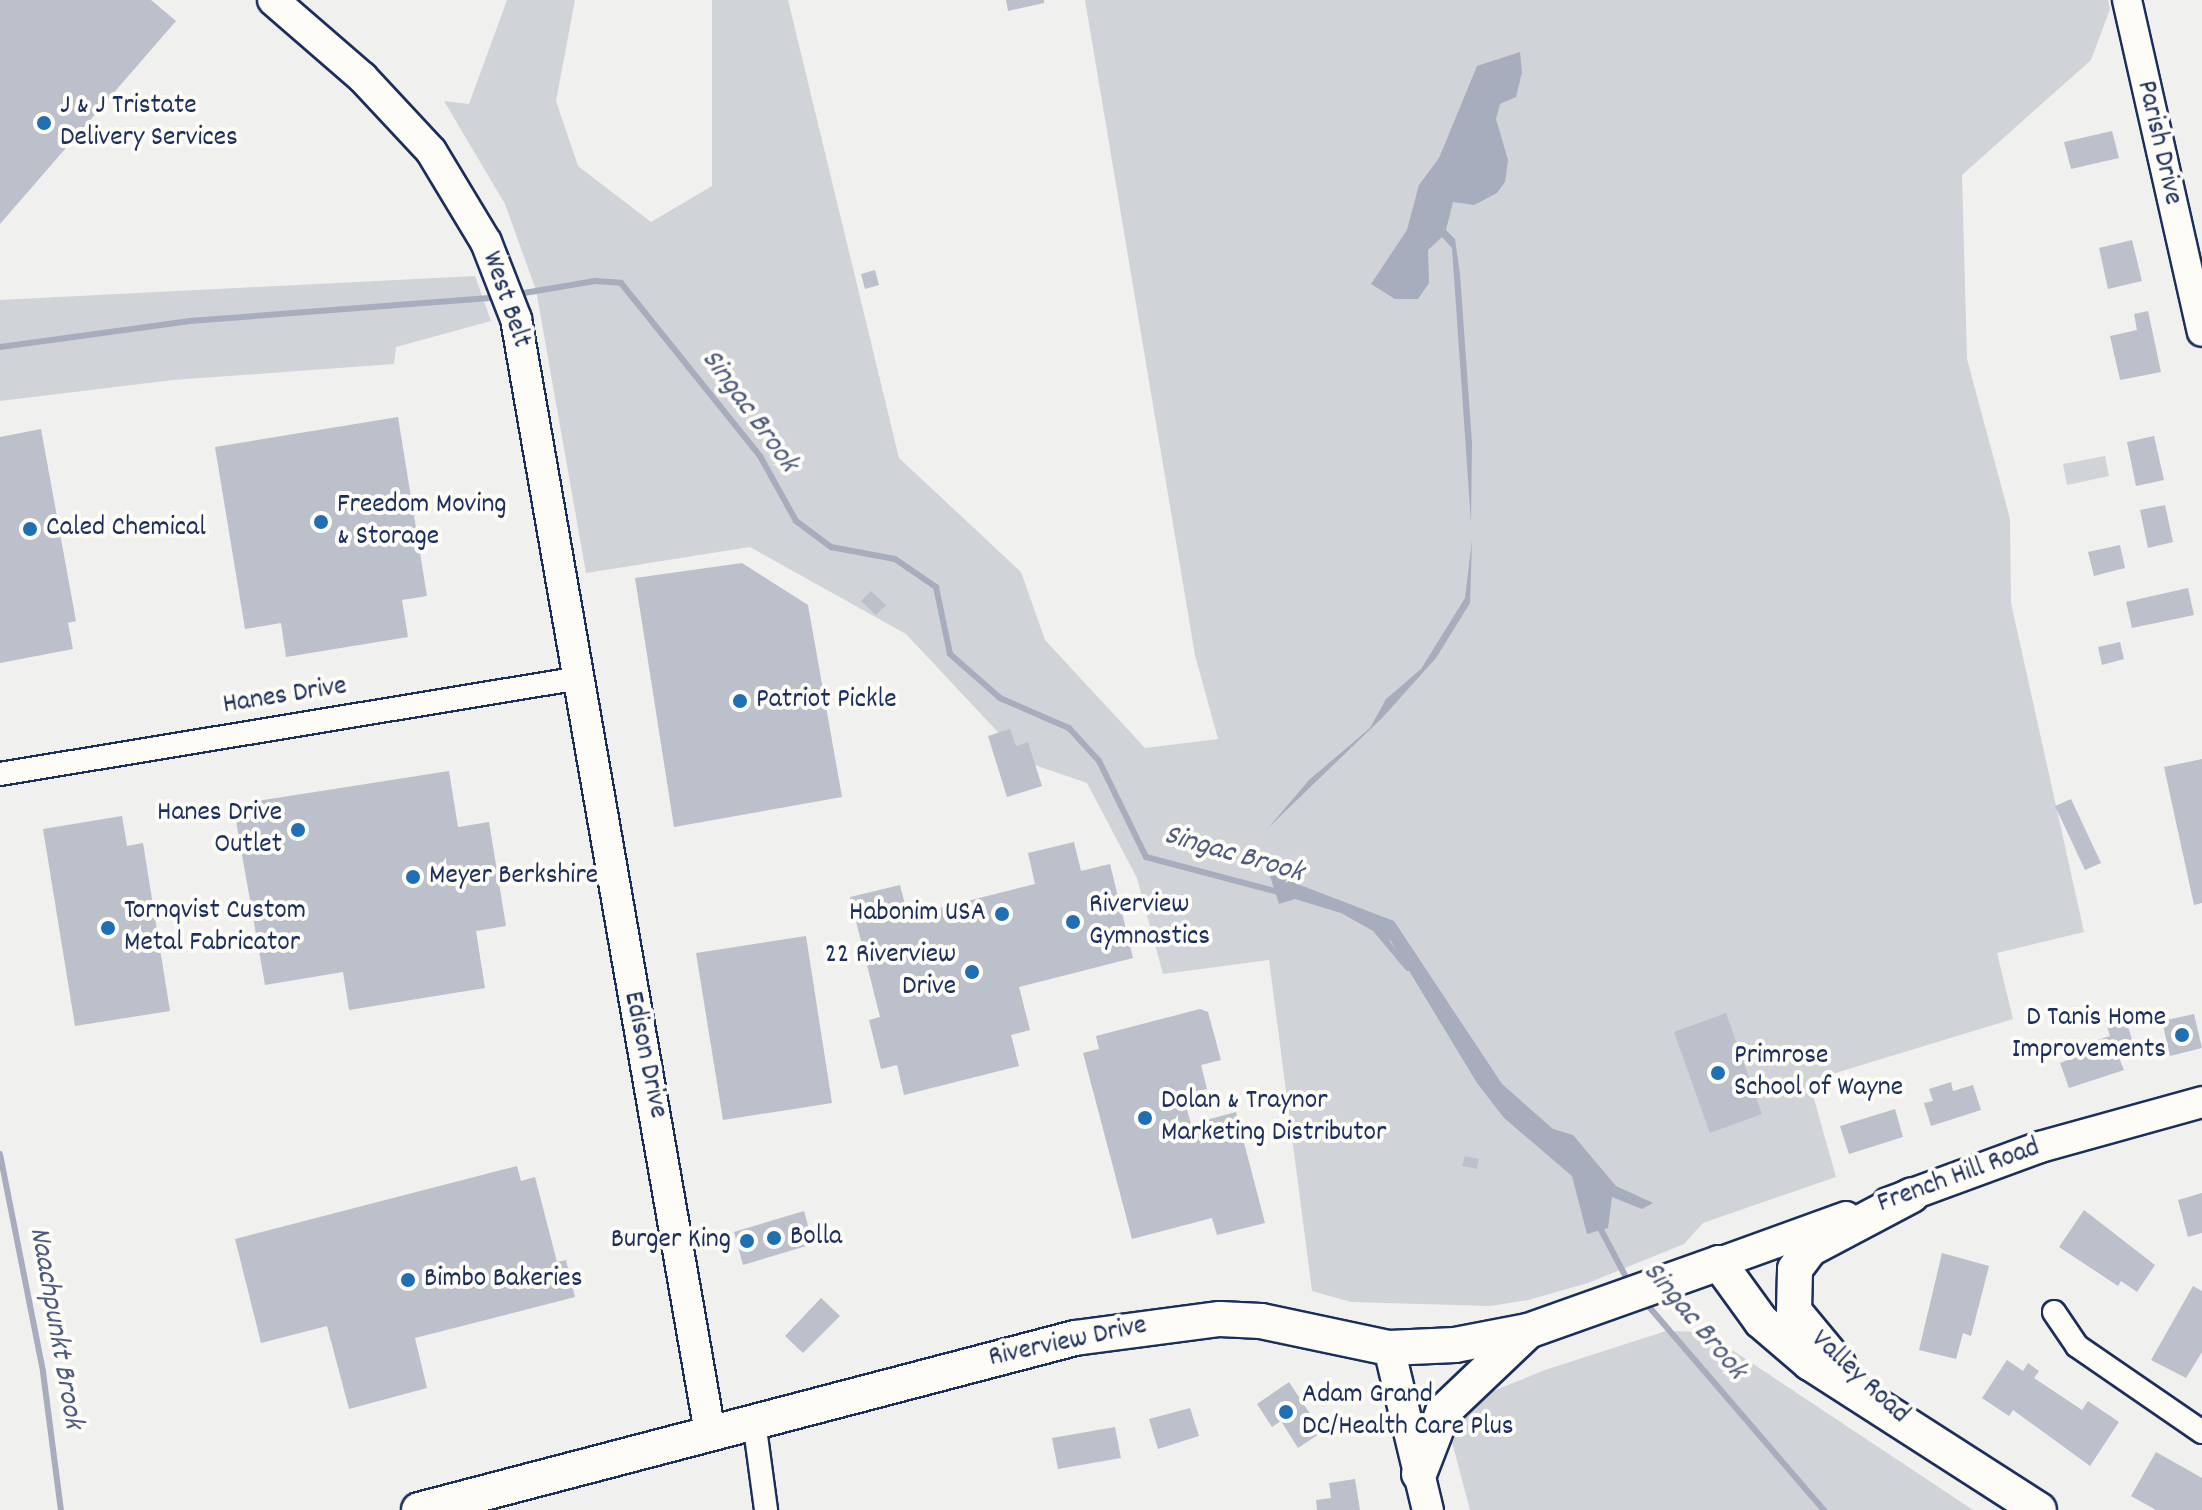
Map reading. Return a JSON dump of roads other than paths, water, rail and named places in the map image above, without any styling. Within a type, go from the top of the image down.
[{"type":"main road","name":"West Belt","points":[[273,0],[362,77],[431,151],[469,210],[499,272],[516,319],[580,678]]},
{"type":"main road","name":"Edison Drive","points":[[580,678],[710,1433]]},
{"type":"main road","name":"French Hill Road","points":[[1719,1263],[2040,1147],[2202,1102]]},
{"type":"main road","name":"Valley Road","points":[[1912,1195],[1810,1249],[1795,1269],[1791,1294],[1794,1311],[1810,1333],[1882,1405],[1923,1437]]},
{"type":"main road","name":"Riverview Drive","points":[[419,1510],[1075,1338],[1171,1323],[1261,1321],[1389,1348],[1455,1345],[1532,1330],[1719,1263]]},
{"type":"main road","name":"Valley Road","points":[[1719,1263],[1780,1338],[1923,1437],[2039,1510]]},
{"type":"main road","points":[[1419,1474],[1443,1412],[1532,1330]]},
{"type":"main road","points":[[1389,1348],[1428,1510]]},
{"type":"street","name":"Parish Drive","points":[[2127,0],[2196,267],[2202,332]]},
{"type":"street","name":"Hanes Drive","points":[[0,774],[580,678]]},
{"type":"street","points":[[2054,1312],[2077,1346],[2202,1432]]},
{"type":"street","points":[[754,1421],[766,1510]]},
{"type":"water","points":[[1520,52],[1522,72],[1516,97],[1500,104],[1496,119],[1508,160],[1505,182],[1497,193],[1474,205],[1453,202],[1446,230],[1455,239],[1460,274],[1472,443],[1471,523],[1452,248],[1442,237],[1428,250],[1429,283],[1418,299],[1395,299],[1371,284],[1407,230],[1419,185],[1439,158],[1477,66]]},
{"type":"water","points":[[1472,540],[1470,603],[1436,658],[1383,717],[1268,828],[1309,780],[1370,728],[1386,699],[1421,669],[1465,598]]},
{"type":"water","points":[[1269,873],[1394,921],[1502,1084],[1553,1129],[1573,1135],[1616,1186],[1653,1203],[1642,1209],[1612,1197],[1608,1228],[1587,1234],[1572,1176],[1504,1118],[1477,1083],[1391,941],[1341,913],[1295,899],[1279,904]]},
{"type":"waterway","name":"Singac Brook","points":[[518,294],[595,281],[621,283],[760,456],[796,521],[831,547],[895,559],[936,587],[950,654],[1000,698],[1069,728],[1099,761],[1146,857],[1282,893]]},
{"type":"waterway","name":"Singac Brook","points":[[0,347],[190,321],[499,297]]},
{"type":"waterway","name":"Singac Brook","points":[[1377,931],[1408,968]]},
{"type":"waterway","name":"Naachpunkt Brook","points":[[0,1154],[43,1372],[61,1510]]},
{"type":"waterway","name":"Singac Brook","points":[[1599,1226],[1629,1283]]},
{"type":"waterway","name":"Singac Brook","points":[[1644,1301],[1824,1510]]},
{"type":"place","name":"J & J Tristate Delivery Services","points":[[44,123]]},
{"type":"place","name":"Freedom Moving & Storage","points":[[321,522]]},
{"type":"place","name":"Caled Chemical","points":[[30,529]]},
{"type":"place","name":"Patriot Pickle","points":[[740,701]]},
{"type":"place","name":"Hanes Drive Outlet","points":[[298,830]]},
{"type":"place","name":"Meyer Berkshire","points":[[413,877]]},
{"type":"place","name":"Habonim USA","points":[[1002,914]]},
{"type":"place","name":"Riverview Gymnastics","points":[[1073,922]]},
{"type":"place","name":"Tornqvist Custom Metal Fabricator","points":[[108,928]]},
{"type":"place","name":"22 Riverview Drive","points":[[972,972]]},
{"type":"place","name":"D Tanis Home Improvements","points":[[2182,1035]]},
{"type":"place","name":"Primrose School of Wayne","points":[[1718,1073]]},
{"type":"place","name":"Dolan & Traynor Marketing Distributor","points":[[1145,1118]]},
{"type":"place","name":"Bolla","points":[[774,1238]]},
{"type":"place","name":"Burger King","points":[[747,1241]]},
{"type":"place","name":"Bimbo Bakeries","points":[[408,1280]]},
{"type":"place","name":"Adam Grand DC/Health Care Plus","points":[[1286,1412]]}]
